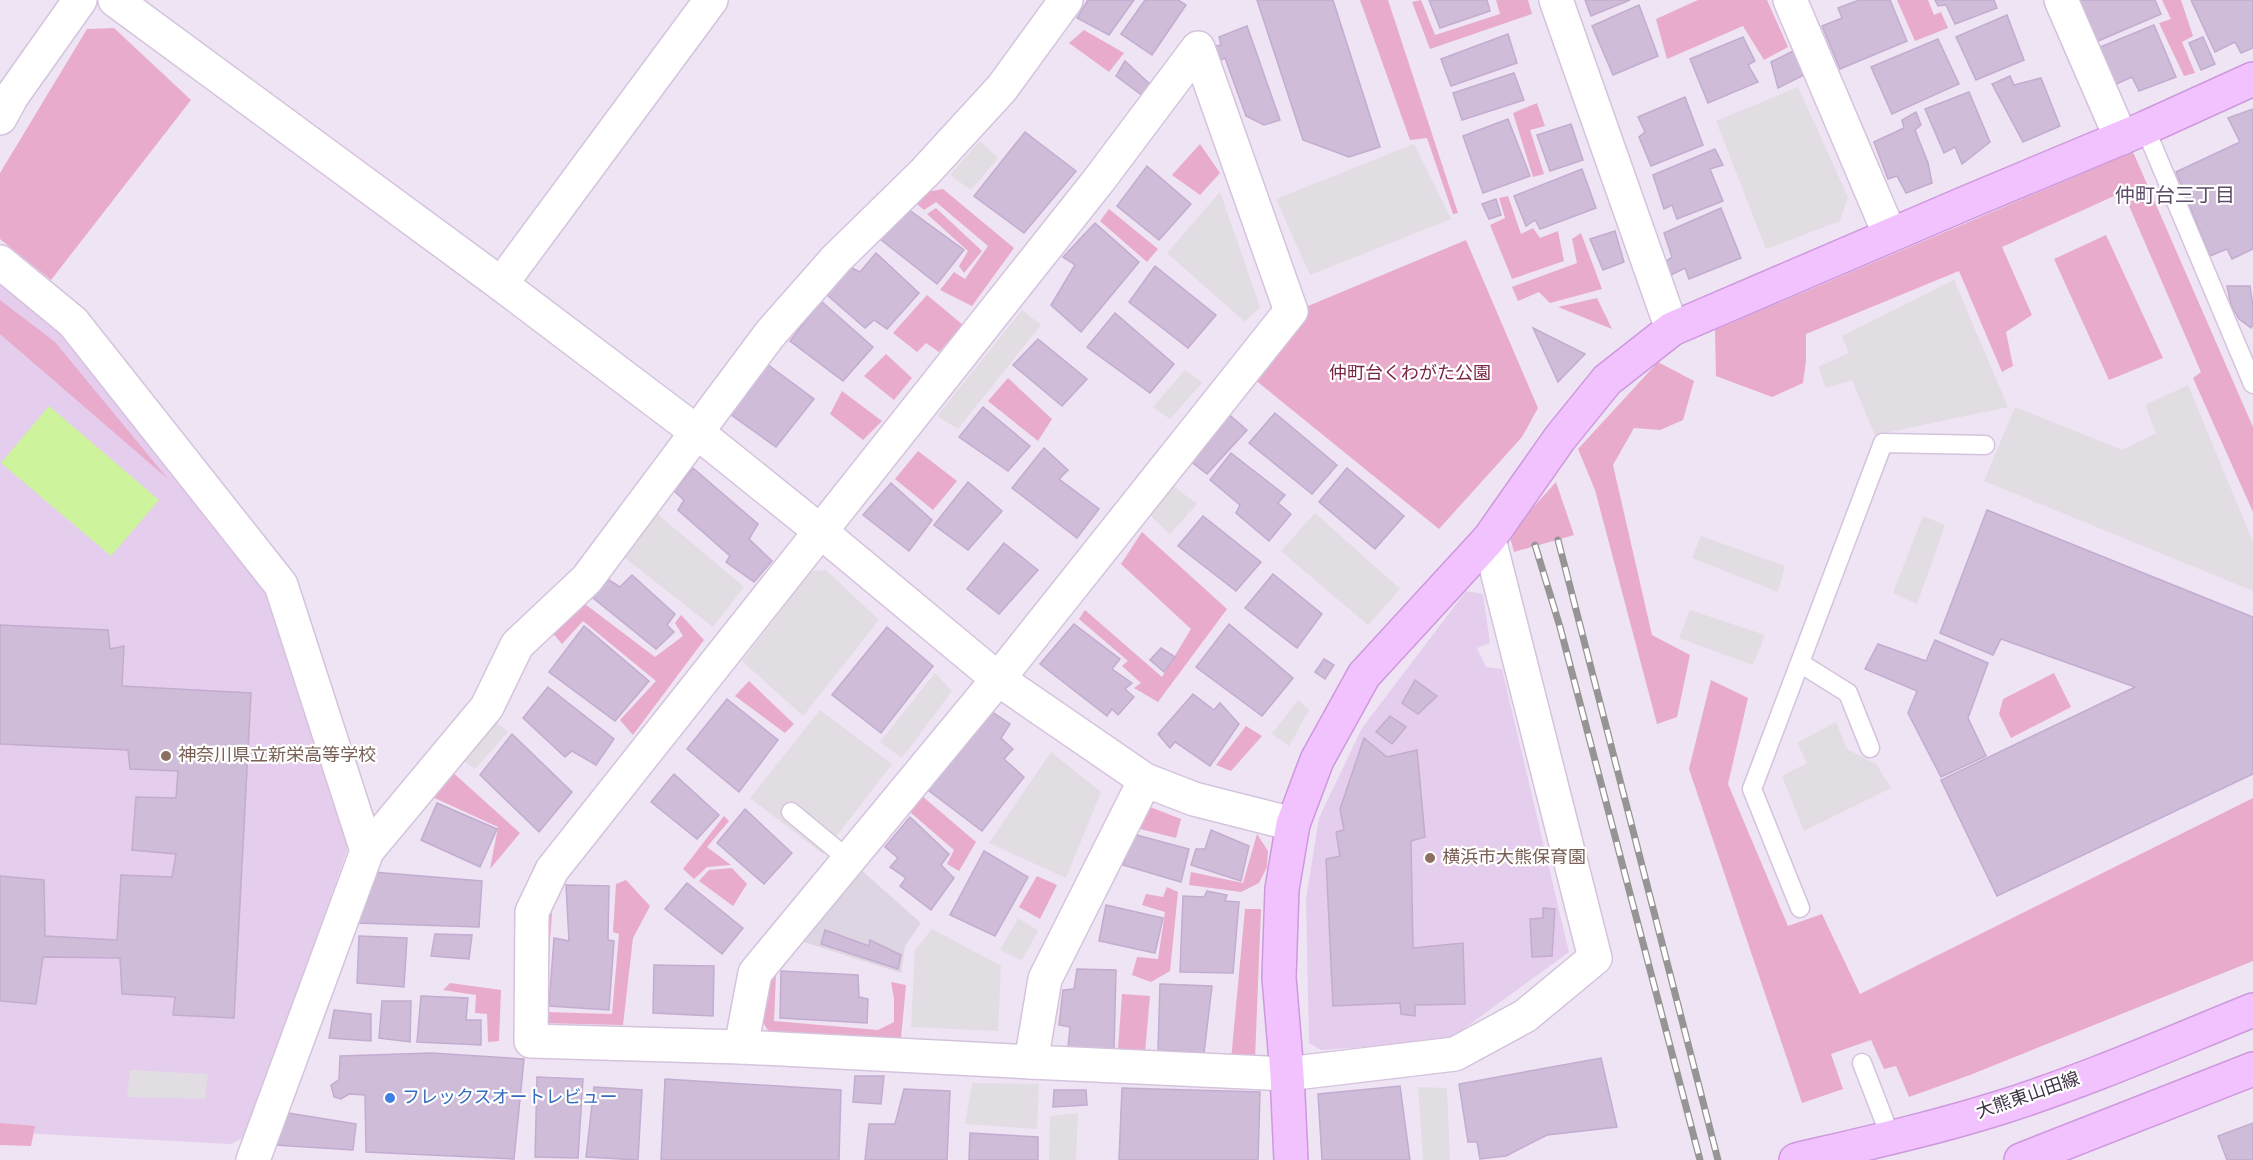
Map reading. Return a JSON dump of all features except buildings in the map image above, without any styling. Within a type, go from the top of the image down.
[{"type":"street","points":[[0,118],[12,96],[80,0]]},
{"type":"street","points":[[115,0],[698,433],[998,679],[1145,780],[1194,799],[1293,824]]},
{"type":"street","points":[[501,285],[711,0]]},
{"type":"street","points":[[253,1160],[367,851],[488,707],[518,645],[587,579],[770,334],[836,259],[925,172],[1002,88],[1066,0]]},
{"type":"street","points":[[1556,0],[1672,329]]},
{"type":"street","points":[[1790,0],[1890,236]]},
{"type":"street","points":[[2061,0],[2133,133]]},
{"type":"street","points":[[741,1047],[755,973],[998,679],[1291,310],[1198,48],[1099,180],[552,870],[532,912],[531,1041],[741,1047],[1287,1074],[1455,1054],[1525,1016],[1595,958],[1489,539]]},
{"type":"street","points":[[1291,1160],[1279,977],[1282,889],[1293,824],[1317,760],[1364,675],[1489,539],[1560,438],[1607,380],[1672,329],[2253,80]]},
{"type":"street","points":[[0,262],[73,322],[281,585],[367,851]]},
{"type":"street","points":[[1031,1062],[1045,980],[1145,780]]},
{"type":"street","name":"大熊東山田線","points":[[1796,1160],[1891,1138],[1999,1108],[2106,1070],[2253,1010]]},
{"type":"street","points":[[2020,1160],[2253,1069]]},
{"type":"lane","points":[[2133,133],[2253,384]]},
{"type":"lane","points":[[1800,908],[1752,789],[1883,443],[1985,445]]},
{"type":"lane","points":[[1800,663],[1848,693],[1870,747]]},
{"type":"lane","points":[[792,812],[849,860]]},
{"type":"lane","points":[[1863,1063],[1891,1138]]},
{"type":"shaded area","points":[[1798,87],[1848,197],[1840,221],[1766,249],[1716,121]]},
{"type":"shaded area","points":[[980,141],[998,158],[971,190],[950,175]]},
{"type":"shaded area","points":[[1414,144],[1451,219],[1310,275],[1276,199]]},
{"type":"shaded area","points":[[1220,192],[1260,307],[1245,322],[1167,253]]},
{"type":"shaded area","points":[[1954,280],[2008,407],[1875,435],[1852,380],[1826,388],[1818,367],[1849,353],[1842,336]]},
{"type":"shaded area","name":"神奈川県立新栄高等学校","points":[[0,282],[61,326],[245,524],[350,842],[247,1136],[231,1144],[0,1132]]},
{"type":"shaded area","points":[[1022,310],[1041,325],[958,429],[937,416]]},
{"type":"shaded area","points":[[1185,370],[1202,383],[1170,419],[1153,407]]},
{"type":"shaded area","points":[[2188,385],[2253,542],[2253,591],[1984,481],[2015,407],[2122,450],[2156,433],[2145,405]]},
{"type":"shaded area","points":[[49,406],[159,500],[111,556],[1,463]]},
{"type":"shaded area","points":[[1172,485],[1197,504],[1170,534],[1149,514]]},
{"type":"shaded area","points":[[655,512],[744,587],[713,627],[620,554]]},
{"type":"shaded area","points":[[1315,513],[1400,589],[1368,625],[1281,551]]},
{"type":"shaded area","points":[[1923,516],[1945,525],[1917,604],[1893,593]]},
{"type":"shaded area","points":[[1701,536],[1785,566],[1778,592],[1692,558]]},
{"type":"shaded area","points":[[826,570],[879,620],[803,716],[742,661],[811,571]]},
{"type":"shaded area","name":"横浜市大熊保育園","points":[[1466,591],[1483,594],[1490,643],[1477,648],[1486,667],[1502,669],[1569,952],[1447,1041],[1321,1050],[1309,1043],[1306,899],[1319,818],[1362,728]]},
{"type":"shaded area","points":[[1690,610],[1765,635],[1753,665],[1679,638]]},
{"type":"shaded area","points":[[935,673],[952,691],[902,758],[880,742]]},
{"type":"shaded area","points":[[1298,700],[1309,710],[1289,746],[1272,734]]},
{"type":"shaded area","points":[[820,710],[892,764],[823,854],[750,798]]},
{"type":"shaded area","points":[[493,719],[508,732],[475,769],[459,757]]},
{"type":"shaded area","points":[[1836,722],[1847,749],[1876,764],[1891,788],[1804,831],[1782,776],[1807,763],[1797,743]]},
{"type":"shaded area","points":[[1051,752],[1101,792],[1066,878],[989,843]]},
{"type":"shaded area","points":[[860,869],[921,923],[905,946],[901,973],[801,941]]},
{"type":"shaded area","points":[[1018,918],[1038,931],[1022,960],[1000,950]]},
{"type":"shaded area","points":[[932,929],[1001,966],[998,1031],[911,1027],[915,950]]},
{"type":"shaded area","points":[[130,1070],[208,1074],[205,1099],[127,1097]]},
{"type":"shaded area","points":[[972,1083],[1039,1084],[1037,1129],[965,1124]]},
{"type":"shaded area","points":[[1418,1087],[1447,1088],[1450,1160],[1423,1160]]},
{"type":"shaded area","points":[[1078,1113],[1076,1160],[1049,1160],[1050,1116]]},
{"type":"green space","points":[[1360,0],[1388,0],[1458,213],[1453,214],[1427,138],[1410,140]]},
{"type":"green space","points":[[1421,0],[1435,35],[1500,14],[1496,0],[1528,0],[1532,14],[1430,49],[1412,2]]},
{"type":"green space","points":[[1698,0],[1767,0],[1788,47],[1764,60],[1743,26],[1667,59],[1656,19]]},
{"type":"green space","points":[[1897,0],[1928,0],[1934,15],[1941,12],[1948,28],[1915,41]]},
{"type":"green space","points":[[2162,0],[2181,0],[2193,36],[2182,42],[2195,73],[2184,76],[2159,23],[2171,19]]},
{"type":"green space","points":[[114,28],[191,100],[51,280],[0,239],[0,173],[87,29]]},
{"type":"green space","points":[[1084,30],[1124,53],[1109,72],[1069,43]]},
{"type":"green space","points":[[1537,103],[1545,126],[1530,130],[1544,174],[1533,177],[1513,113]]},
{"type":"green space","points":[[1200,144],[1220,173],[1200,195],[1172,175]]},
{"type":"green space","points":[[2133,152],[2253,427],[2253,512],[2193,378],[2201,372],[2123,192],[2002,247],[2032,315],[2006,332],[2013,366],[2002,372],[1959,271],[1806,334],[1803,383],[1772,397],[1716,376],[1715,330]]},
{"type":"green space","points":[[943,189],[1014,248],[972,306],[940,290],[954,272],[965,279],[988,246],[936,202],[924,210],[917,204],[926,192]]},
{"type":"green space","points":[[1508,196],[1521,234],[1533,228],[1540,238],[1558,231],[1564,261],[1512,279],[1490,225],[1505,218],[1499,198]]},
{"type":"green space","points":[[936,208],[982,251],[964,273],[959,266],[968,251],[927,214]]},
{"type":"green space","points":[[1109,209],[1158,249],[1147,262],[1100,221]]},
{"type":"green space","points":[[1581,233],[1602,289],[1550,303],[1539,292],[1518,301],[1512,287],[1577,263],[1572,239]]},
{"type":"green space","points":[[2106,235],[2163,358],[2109,380],[2054,259]]},
{"type":"green space","name":"仲町台くわがた公園","points":[[1466,240],[1538,408],[1522,437],[1439,529],[1254,379],[1301,309]]},
{"type":"green space","points":[[927,295],[963,325],[939,352],[926,343],[917,352],[893,333]]},
{"type":"green space","points":[[1597,298],[1612,329],[1558,307]]},
{"type":"green space","points":[[0,300],[55,342],[168,479],[0,334]]},
{"type":"green space","points":[[886,354],[912,378],[894,400],[864,376]]},
{"type":"green space","points":[[1658,362],[1694,381],[1683,420],[1660,430],[1634,428],[1613,465],[1652,635],[1690,655],[1677,717],[1657,724],[1595,490],[1578,449]]},
{"type":"green space","points":[[1008,378],[1052,419],[1038,441],[988,401]]},
{"type":"green space","points":[[842,391],[882,421],[863,440],[830,414]]},
{"type":"green space","points":[[918,451],[957,481],[933,510],[895,479]]},
{"type":"green space","points":[[1556,482],[1574,535],[1514,552],[1509,534]]},
{"type":"green space","points":[[1142,532],[1227,609],[1158,702],[1134,688],[1141,683],[1122,666],[1128,661],[1079,619],[1085,610],[1162,677],[1191,629],[1121,564]]},
{"type":"green space","points":[[581,601],[655,657],[683,636],[675,623],[681,615],[704,640],[633,735],[620,720],[656,681],[583,621],[562,644],[551,631]]},
{"type":"green space","points":[[2054,673],[2071,707],[2011,738],[1999,714],[2003,699]]},
{"type":"green space","points":[[1711,680],[1748,698],[1728,784],[1788,926],[1822,914],[1860,994],[2253,798],[2253,961],[1970,1075],[1909,1097],[1896,1066],[1884,1069],[1871,1040],[1831,1054],[1843,1089],[1802,1103],[1689,769]]},
{"type":"green space","points":[[749,681],[794,724],[785,733],[735,696]]},
{"type":"green space","points":[[1246,726],[1262,736],[1231,771],[1216,765]]},
{"type":"green space","points":[[449,769],[520,833],[490,869],[498,827],[428,795]]},
{"type":"green space","points":[[922,796],[976,842],[959,871],[947,864],[954,850],[910,812]]},
{"type":"green space","points":[[1150,807],[1181,819],[1176,838],[1136,828]]},
{"type":"green space","points":[[724,816],[729,821],[707,847],[731,865],[707,867],[694,879],[683,869]]},
{"type":"green space","points":[[1257,834],[1268,851],[1267,867],[1259,883],[1241,892],[1189,885],[1191,872],[1243,883]]},
{"type":"green space","points":[[732,868],[747,884],[733,906],[699,881],[709,870]]},
{"type":"green space","points":[[1037,876],[1057,885],[1040,919],[1019,907]]},
{"type":"green space","points":[[626,880],[650,906],[633,938],[623,1025],[537,1023],[543,912],[552,913],[545,1012],[612,1014],[619,934],[613,932],[616,884]]},
{"type":"green space","points":[[1167,887],[1178,892],[1170,971],[1151,982],[1132,975],[1137,957],[1158,959],[1165,912],[1142,905],[1146,894],[1163,897]]},
{"type":"green space","points":[[1245,909],[1261,909],[1255,1059],[1231,1060]]},
{"type":"green space","points":[[776,974],[774,1021],[878,1030],[894,1022],[891,982],[906,985],[901,1038],[771,1035],[760,1018],[759,988]]},
{"type":"green space","points":[[450,983],[501,990],[499,1041],[488,1042],[487,1014],[475,1013],[476,995],[443,990]]},
{"type":"green space","points":[[1122,994],[1150,996],[1145,1053],[1118,1049]]},
{"type":"green space","points":[[0,1123],[35,1126],[31,1146],[0,1145]]},
{"type":"railway","points":[[1558,540],[1718,1160]]},
{"type":"railway","points":[[1535,545],[1560,627],[1700,1160]]},
{"type":"place","name":"神奈川県立新栄高等学校","points":[[166,756]]},
{"type":"place","name":"横浜市大熊保育園","points":[[1430,858]]},
{"type":"place","name":"フレックスオートレビュー","points":[[390,1098]]},
{"type":"district","name":"仲町台三丁目","points":[[2175,196]]}]
